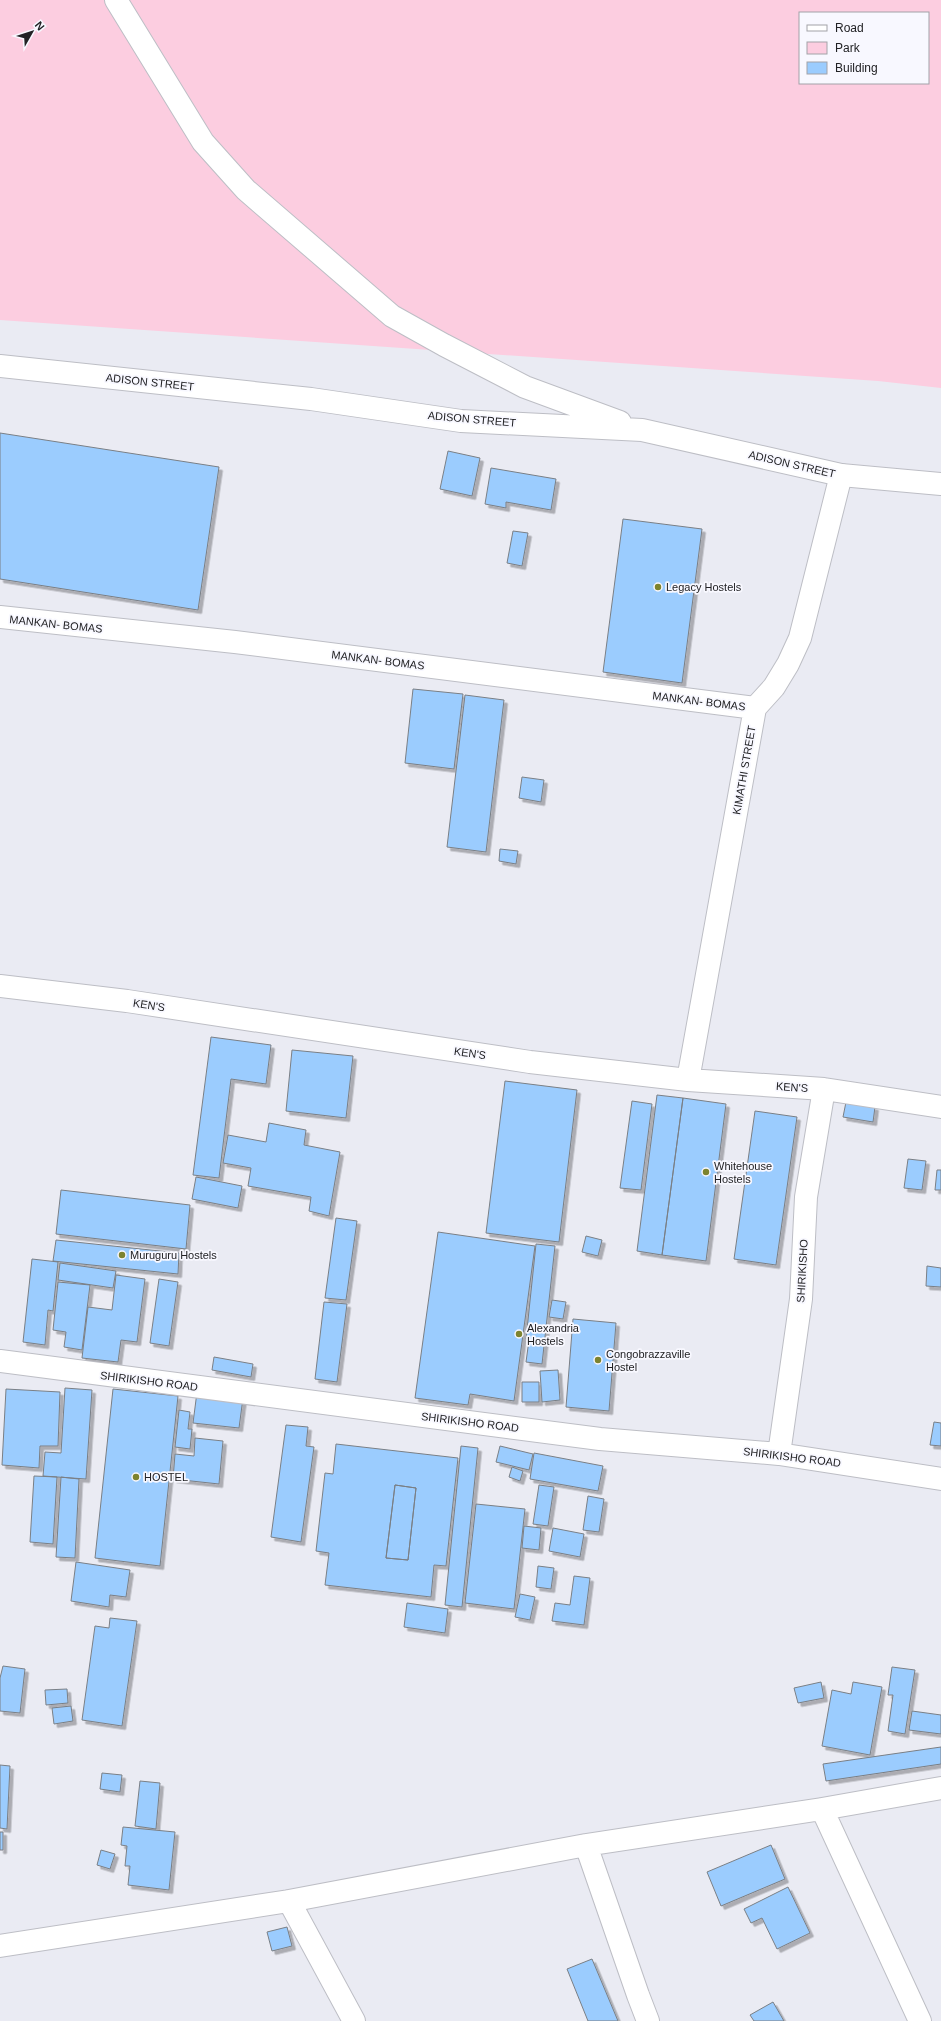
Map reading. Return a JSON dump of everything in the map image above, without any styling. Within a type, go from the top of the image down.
[{"type":"street","points":[[116,0],[203,142],[246,190],[392,316],[444,346],[525,387],[642,430]]},
{"type":"street","name":"ADISON STREET","points":[[0,366],[311,399],[461,421],[642,430],[841,475],[941,484]]},
{"type":"street","points":[[755,708],[774,687],[788,664],[800,638],[841,475]]},
{"type":"street","name":"MANKAN- BOMAS","points":[[0,617],[235,642],[755,708]]},
{"type":"street","name":"KIMATHI STREET","points":[[688,1080],[755,708]]},
{"type":"street","name":"KEN'S","points":[[0,986],[127,1001],[530,1062],[688,1080],[824,1089],[941,1108]]},
{"type":"street","name":"SHIRIKISHO","points":[[779,1454],[801,1299],[806,1197],[824,1089]]},
{"type":"street","name":"SHIRIKISHO ROAD","points":[[0,1362],[593,1438],[779,1454],[941,1479]]},
{"type":"street","points":[[0,1946],[289,1901],[586,1845],[941,1788]]},
{"type":"street","points":[[822,1808],[920,2021]]},
{"type":"street","points":[[586,1845],[648,2021]]},
{"type":"street","points":[[289,1901],[354,2021]]},
{"type":"green space","points":[[0,0],[941,0],[941,388],[878,381],[0,320]]},
{"type":"building","points":[[0,433],[219,467],[198,610],[0,579]]},
{"type":"building","points":[[448,451],[480,458],[472,496],[440,489]]},
{"type":"building","points":[[491,468],[556,479],[551,510],[506,502],[506,508],[485,504]]},
{"type":"building","points":[[623,519],[702,529],[682,683],[603,672]]},
{"type":"building","points":[[513,531],[528,533],[522,566],[507,563]]},
{"type":"building","points":[[413,689],[463,694],[454,769],[405,763]]},
{"type":"building","points":[[465,695],[504,700],[486,852],[447,847]]},
{"type":"building","points":[[522,777],[544,780],[541,802],[519,798]]},
{"type":"building","points":[[500,849],[518,851],[516,864],[499,861]]},
{"type":"building","points":[[211,1037],[271,1045],[266,1084],[231,1079],[219,1178],[193,1175]]},
{"type":"building","points":[[292,1050],[353,1056],[346,1118],[286,1111]]},
{"type":"building","points":[[505,1081],[577,1090],[559,1242],[486,1233]]},
{"type":"building","points":[[657,1095],[683,1098],[662,1255],[637,1251]]},
{"type":"building","points":[[683,1098],[726,1104],[706,1261],[662,1255]]},
{"type":"building","points":[[632,1101],[652,1104],[641,1190],[620,1188]]},
{"type":"building","points":[[846,1102],[875,1107],[873,1122],[843,1117]]},
{"type":"building","points":[[755,1111],[797,1117],[776,1265],[734,1259]]},
{"type":"building","points":[[269,1123],[306,1130],[304,1145],[340,1152],[329,1216],[309,1211],[311,1197],[248,1186],[251,1168],[223,1163],[228,1135],[266,1142]]},
{"type":"building","points":[[908,1159],[926,1161],[922,1190],[904,1188]]},
{"type":"building","points":[[937,1170],[941,1170],[941,1190],[935,1190]]},
{"type":"building","points":[[196,1177],[242,1186],[238,1208],[192,1199]]},
{"type":"building","points":[[61,1190],[190,1205],[186,1249],[56,1234]]},
{"type":"building","points":[[336,1218],[357,1221],[346,1300],[325,1298]]},
{"type":"building","points":[[438,1232],[535,1246],[514,1401],[470,1394],[468,1405],[415,1398]]},
{"type":"building","points":[[586,1236],[602,1240],[598,1256],[582,1252]]},
{"type":"building","points":[[56,1240],[179,1253],[178,1274],[53,1261]]},
{"type":"building","points":[[536,1244],[555,1246],[542,1364],[526,1362],[529,1340],[526,1339]]},
{"type":"building","points":[[32,1259],[58,1262],[53,1311],[48,1310],[45,1345],[23,1342]]},
{"type":"building","points":[[60,1263],[116,1271],[113,1288],[58,1280]]},
{"type":"building","points":[[927,1266],[941,1268],[941,1287],[926,1286]]},
{"type":"building","points":[[116,1275],[145,1279],[137,1342],[121,1340],[118,1362],[82,1358],[88,1307],[112,1310]]},
{"type":"building","points":[[159,1279],[178,1282],[169,1346],[150,1343]]},
{"type":"building","points":[[58,1282],[90,1285],[82,1350],[64,1347],[66,1332],[53,1330]]},
{"type":"building","points":[[552,1300],[566,1302],[563,1319],[549,1317]]},
{"type":"building","points":[[324,1302],[347,1304],[337,1382],[315,1379]]},
{"type":"building","points":[[573,1319],[616,1323],[609,1411],[566,1407]]},
{"type":"building","points":[[214,1357],[253,1364],[251,1377],[212,1370]]},
{"type":"building","points":[[558,1370],[560,1400],[542,1402],[540,1371]]},
{"type":"building","points":[[522,1382],[539,1382],[539,1402],[522,1402]]},
{"type":"building","points":[[65,1388],[92,1390],[86,1479],[43,1476],[45,1452],[61,1453]]},
{"type":"building","points":[[6,1389],[60,1392],[58,1446],[40,1446],[39,1468],[2,1465]]},
{"type":"building","name":"HOSTEL","points":[[113,1389],[178,1396],[160,1566],[95,1558]]},
{"type":"building","points":[[197,1392],[243,1398],[239,1428],[193,1423]]},
{"type":"building","points":[[179,1410],[190,1412],[188,1429],[192,1429],[190,1449],[175,1447]]},
{"type":"building","points":[[934,1422],[941,1423],[941,1446],[930,1445]]},
{"type":"building","points":[[286,1425],[308,1427],[306,1446],[314,1447],[301,1542],[271,1537]]},
{"type":"building","points":[[195,1438],[223,1441],[219,1484],[173,1479],[175,1454],[194,1456]]},
{"type":"building","points":[[336,1444],[458,1458],[446,1566],[434,1565],[431,1597],[325,1585],[329,1553],[316,1551],[325,1473],[333,1474]],"holes":[[[395,1485],[416,1488],[408,1560],[386,1558]]]},
{"type":"building","points":[[461,1446],[478,1448],[462,1607],[445,1605]]},
{"type":"building","points":[[500,1446],[533,1454],[529,1470],[496,1462]]},
{"type":"building","points":[[534,1453],[603,1466],[598,1491],[530,1479]]},
{"type":"building","points":[[512,1467],[523,1471],[520,1481],[509,1477]]},
{"type":"building","points":[[34,1476],[57,1477],[53,1544],[30,1542]]},
{"type":"building","points":[[61,1477],[79,1479],[75,1558],[56,1557]]},
{"type":"building","points":[[395,1485],[416,1488],[408,1560],[386,1558]]},
{"type":"building","points":[[539,1485],[554,1487],[548,1526],[533,1524]]},
{"type":"building","points":[[588,1496],[604,1499],[599,1532],[583,1530]]},
{"type":"building","points":[[476,1504],[525,1509],[514,1609],[465,1603]]},
{"type":"building","points":[[524,1526],[541,1528],[539,1550],[522,1548]]},
{"type":"building","points":[[553,1528],[584,1534],[580,1557],[549,1551]]},
{"type":"building","points":[[76,1562],[130,1570],[126,1597],[110,1595],[109,1607],[71,1601]]},
{"type":"building","points":[[538,1566],[554,1568],[551,1589],[536,1587]]},
{"type":"building","points":[[574,1576],[590,1578],[584,1625],[552,1621],[555,1603],[570,1605]]},
{"type":"building","points":[[520,1594],[535,1597],[530,1620],[515,1617]]},
{"type":"building","points":[[407,1603],[448,1609],[445,1633],[404,1627]]},
{"type":"building","points":[[110,1618],[137,1621],[122,1726],[82,1720],[95,1626],[109,1628]]},
{"type":"building","points":[[3,1666],[25,1669],[20,1713],[0,1711],[0,1678]]},
{"type":"building","points":[[892,1667],[915,1670],[905,1734],[888,1731],[893,1695],[888,1695]]},
{"type":"building","points":[[821,1682],[824,1698],[798,1703],[794,1688]]},
{"type":"building","points":[[853,1682],[882,1687],[870,1755],[822,1746],[832,1690],[851,1694]]},
{"type":"building","points":[[67,1689],[68,1703],[46,1705],[45,1690]]},
{"type":"building","points":[[71,1706],[73,1721],[54,1724],[52,1708]]},
{"type":"building","points":[[912,1711],[941,1715],[941,1734],[909,1730]]},
{"type":"building","points":[[941,1747],[941,1764],[826,1781],[823,1764]]},
{"type":"building","points":[[0,1765],[10,1766],[7,1829],[0,1828]]},
{"type":"building","points":[[102,1773],[122,1775],[120,1792],[100,1789]]},
{"type":"building","points":[[140,1781],[160,1783],[156,1829],[135,1826]]},
{"type":"building","points":[[123,1827],[175,1832],[169,1890],[128,1885],[130,1866],[125,1866],[127,1846],[121,1845]]},
{"type":"building","points":[[0,1832],[3,1832],[3,1850],[0,1850]]},
{"type":"building","points":[[771,1845],[785,1879],[721,1906],[707,1872]]},
{"type":"building","points":[[101,1850],[115,1854],[110,1869],[97,1865]]},
{"type":"building","points":[[788,1887],[810,1933],[777,1949],[762,1918],[751,1923],[744,1909]]},
{"type":"building","points":[[287,1927],[292,1946],[272,1951],[267,1932]]},
{"type":"building","points":[[592,1959],[618,2021],[588,2021],[567,1969]]},
{"type":"building","points":[[773,2002],[784,2021],[754,2021],[750,2015]]},
{"type":"place","name":"Legacy Hostels","points":[[658,587]]},
{"type":"place","name":"Whitehouse Hostels","points":[[706,1172]]},
{"type":"place","name":"Muruguru Hostels","points":[[122,1255]]},
{"type":"place","name":"Alexandria Hostels","points":[[519,1334]]},
{"type":"place","name":"Congobrazzaville Hostel","points":[[598,1360]]},
{"type":"place","name":"HOSTEL","points":[[136,1477]]}]
